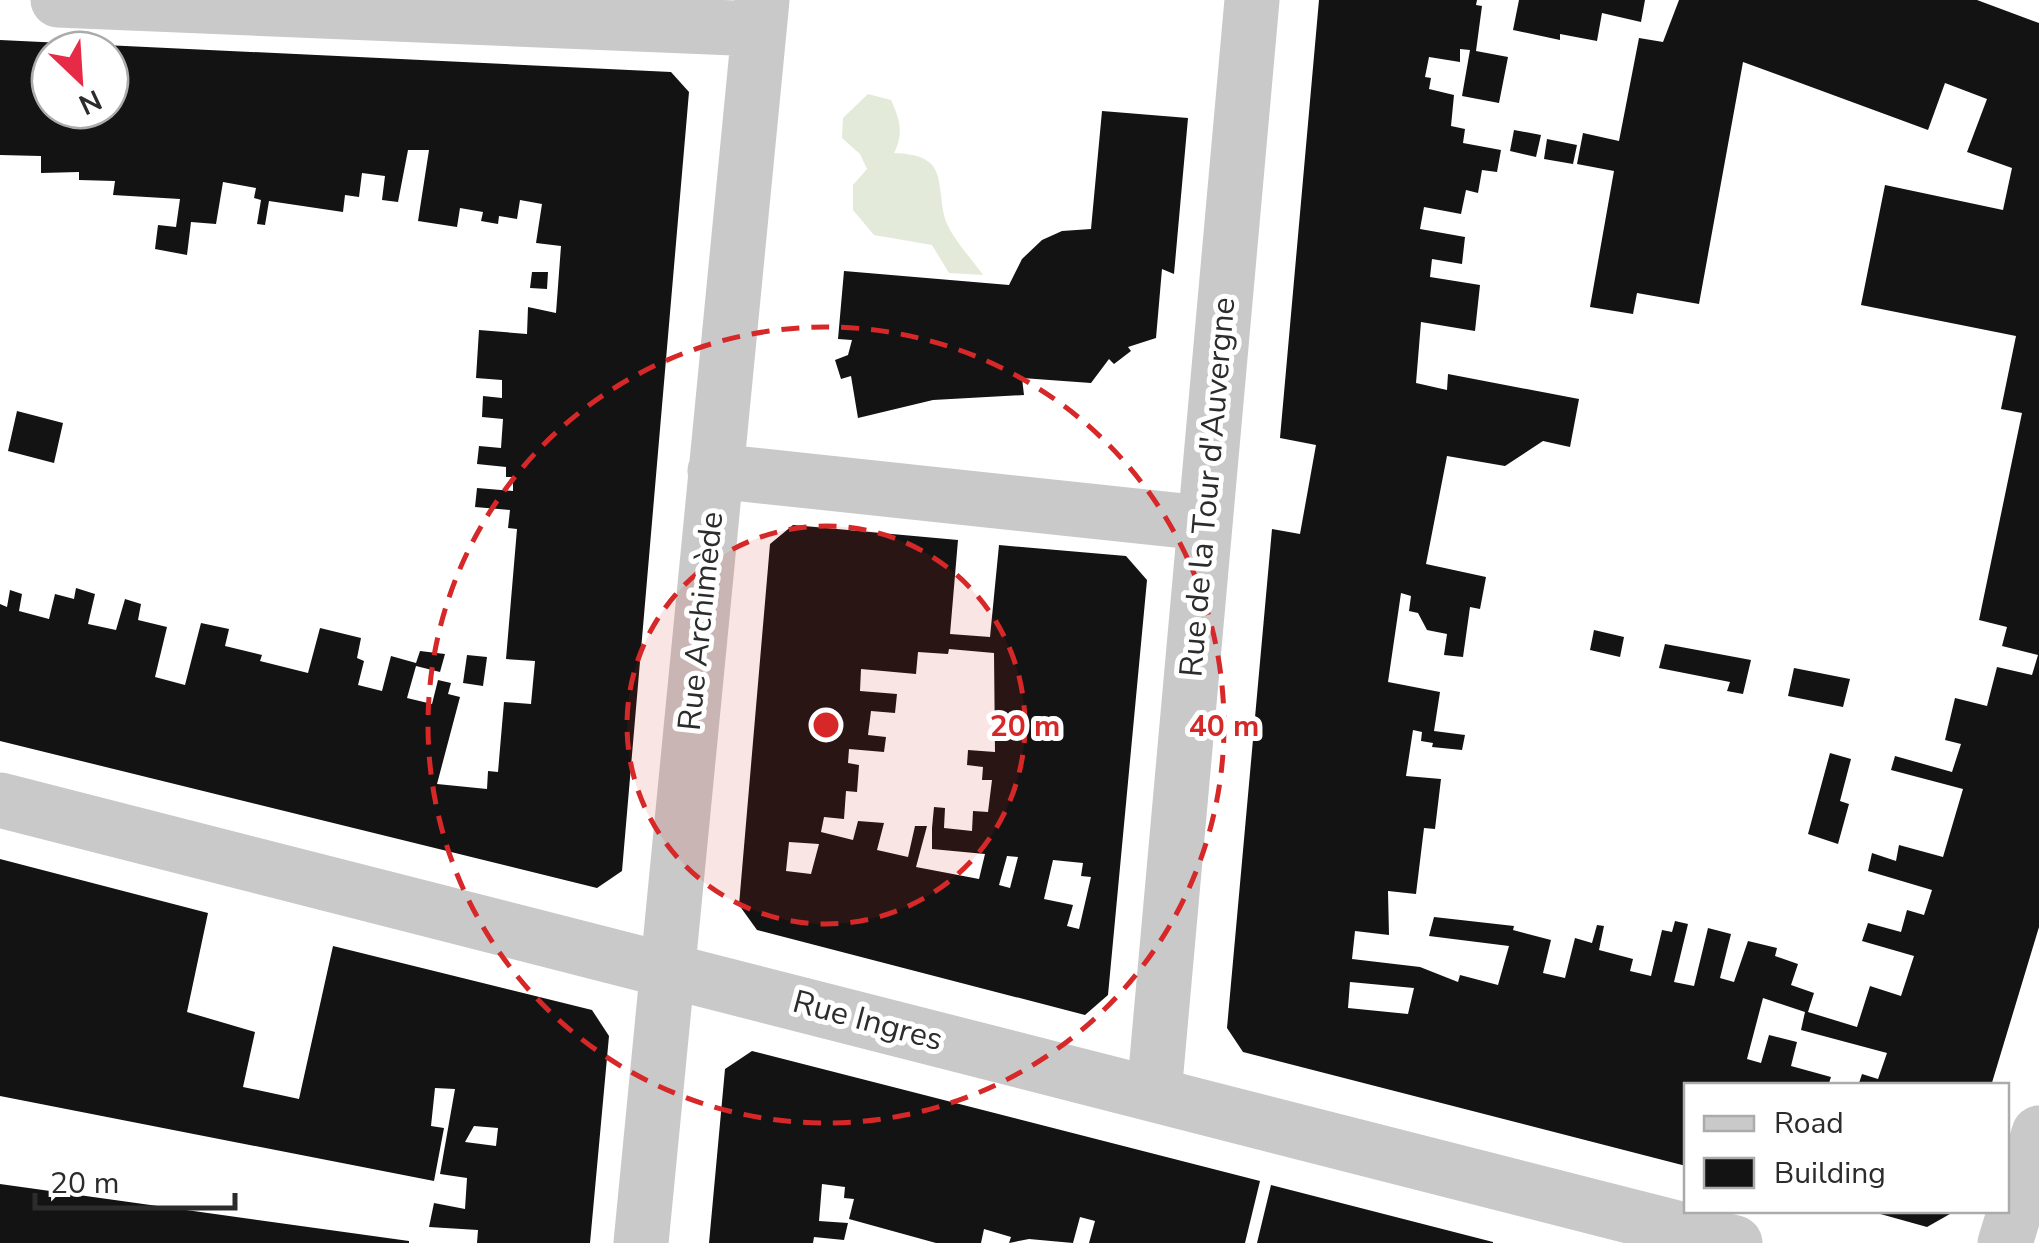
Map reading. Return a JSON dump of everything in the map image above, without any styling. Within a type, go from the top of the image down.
[{"type":"street","points":[[58,0],[760,14]]},
{"type":"street","name":"Rue de la Tour d'Auvergne","points":[[1154,1094],[1252,0]]},
{"type":"street","name":"Rue Archimède","points":[[641,1243],[760,14]]},
{"type":"street","points":[[715,471],[1203,523]]},
{"type":"street","name":"Rue Ingres","points":[[0,800],[1735,1243]]},
{"type":"street","points":[[2005,1243],[2039,1133]]},
{"type":"green space","points":[[868,94],[891,100],[900,126],[894,153],[922,158],[936,170],[946,222],[983,275],[949,273],[932,245],[874,235],[853,210],[853,185],[867,169],[860,154],[842,138],[843,118]]},
{"type":"building","points":[[1319,0],[1477,0],[1476,5],[1482,6],[1476,51],[1508,57],[1499,103],[1462,96],[1470,50],[1460,49],[1460,62],[1429,57],[1425,77],[1431,78],[1429,89],[1454,95],[1451,126],[1465,129],[1463,143],[1501,150],[1497,172],[1482,170],[1478,193],[1466,190],[1461,214],[1424,207],[1420,229],[1465,237],[1462,264],[1432,259],[1430,277],[1480,285],[1475,331],[1421,322],[1416,383],[1447,390],[1448,374],[1579,399],[1570,447],[1543,441],[1505,466],[1447,456],[1426,564],[1486,577],[1480,609],[1470,607],[1463,657],[1444,655],[1447,634],[1427,630],[1418,613],[1409,611],[1411,596],[1401,593],[1388,682],[1440,692],[1434,731],[1465,735],[1462,750],[1432,747],[1433,743],[1421,741],[1422,732],[1413,730],[1406,776],[1441,779],[1435,829],[1424,828],[1416,894],[1388,891],[1389,935],[1355,931],[1352,959],[1420,967],[1458,982],[1460,975],[1498,985],[1509,946],[1429,936],[1434,917],[1514,926],[1513,930],[1551,940],[1543,973],[1565,978],[1575,938],[1592,943],[1597,925],[1604,926],[1599,950],[1633,959],[1630,971],[1651,976],[1662,930],[1672,932],[1675,921],[1688,924],[1674,982],[1694,986],[1708,928],[1731,934],[1720,978],[1734,982],[1748,941],[1777,948],[1775,956],[1798,964],[1791,985],[1814,993],[1808,1012],[1857,1027],[1870,986],[1901,996],[1914,956],[1862,941],[1868,923],[1901,932],[1907,910],[1924,915],[1932,890],[1868,871],[1872,853],[1896,861],[1899,845],[1943,857],[1963,789],[1891,770],[1895,756],[1952,772],[1961,744],[1945,740],[1955,698],[1987,706],[1997,667],[2032,675],[2038,655],[2002,646],[2007,627],[1979,620],[2022,413],[2001,409],[2016,336],[1861,305],[1885,185],[2003,210],[2012,168],[1967,152],[1987,99],[1945,83],[1928,130],[1743,62],[1699,304],[1637,293],[1633,314],[1590,307],[1614,171],[1577,164],[1583,133],[1619,141],[1639,38],[1663,42],[1679,0],[1977,0],[2039,23],[2039,927],[1992,1083],[1859,1083],[1862,1074],[1878,1079],[1887,1053],[1801,1030],[1805,1012],[1763,998],[1747,1059],[1761,1063],[1769,1035],[1797,1042],[1791,1066],[1831,1077],[1829,1083],[1684,1083],[1684,1165],[1243,1052],[1227,1028],[1272,529],[1300,534],[1316,445],[1280,438]],"holes":[[[1350,982],[1414,988],[1408,1014],[1348,1008]]]},
{"type":"building","points":[[1519,0],[1645,0],[1641,22],[1602,13],[1597,41],[1560,34],[1560,40],[1513,30]]},
{"type":"building","points":[[0,40],[30,41],[30,130],[130,130],[130,46],[671,72],[689,92],[622,871],[597,888],[0,741],[0,604],[7,607],[10,590],[22,594],[19,611],[49,619],[55,594],[74,599],[76,588],[95,594],[88,624],[116,630],[125,599],[141,604],[138,620],[167,627],[155,677],[185,685],[201,623],[229,629],[225,646],[262,655],[260,661],[308,673],[320,628],[361,638],[357,658],[364,661],[358,685],[382,691],[391,656],[416,663],[420,651],[445,654],[440,672],[416,666],[407,698],[432,704],[438,680],[451,683],[448,694],[460,697],[437,784],[487,789],[488,771],[498,772],[504,702],[531,704],[535,661],[506,659],[517,529],[508,528],[510,510],[475,507],[477,488],[513,491],[513,477],[506,477],[506,467],[477,464],[479,446],[501,448],[503,419],[482,417],[483,396],[502,398],[502,380],[476,378],[479,330],[527,334],[528,307],[556,313],[561,246],[536,243],[542,204],[520,200],[517,219],[499,216],[498,224],[481,221],[483,212],[460,208],[457,227],[418,221],[429,150],[408,150],[398,202],[382,200],[385,176],[362,173],[359,197],[345,195],[343,212],[269,201],[265,225],[257,224],[261,200],[254,198],[256,188],[223,182],[216,224],[191,222],[187,255],[155,249],[158,225],[176,227],[180,199],[113,195],[115,181],[79,180],[79,172],[41,173],[41,156],[0,155]]},
{"type":"building","points":[[1102,111],[1188,118],[1174,274],[1162,269],[1156,338],[1128,347],[1131,351],[1114,364],[1109,359],[1091,383],[1022,378],[1024,395],[933,400],[858,418],[851,376],[841,379],[835,360],[848,355],[852,340],[838,339],[844,271],[1009,285],[1022,259],[1042,240],[1062,231],[1091,229]]},
{"type":"building","points":[[1514,130],[1541,135],[1536,157],[1510,151]]},
{"type":"building","points":[[1547,139],[1577,145],[1573,164],[1544,159]]},
{"type":"building","points":[[532,272],[548,272],[547,289],[530,288]]},
{"type":"building","points":[[17,411],[63,423],[54,463],[8,451]]},
{"type":"building","points":[[793,525],[958,540],[950,634],[990,637],[999,545],[1126,556],[1147,580],[1108,995],[1085,1015],[757,930],[739,905],[770,544]],"holes":[[[949,649],[994,653],[995,752],[968,750],[967,765],[983,767],[982,780],[992,780],[988,812],[973,811],[972,831],[944,828],[945,808],[934,807],[932,828],[932,849],[985,854],[979,879],[916,867],[927,826],[915,826],[908,857],[877,850],[884,823],[858,821],[853,840],[821,832],[824,817],[844,819],[846,791],[857,792],[859,765],[848,763],[849,749],[884,752],[886,737],[868,735],[871,711],[895,713],[897,694],[860,691],[861,669],[916,674],[918,652],[948,654]],[[789,842],[819,844],[811,874],[786,871]],[[1007,856],[1018,857],[1010,888],[999,885]],[[1053,860],[1083,863],[1081,876],[1091,877],[1079,929],[1067,926],[1073,905],[1044,899]]]},
{"type":"building","points":[[1594,630],[1624,637],[1620,657],[1590,650]]},
{"type":"building","points":[[1665,644],[1751,660],[1743,694],[1727,691],[1730,682],[1659,668]]},
{"type":"building","points":[[467,655],[487,657],[483,686],[463,683]]},
{"type":"building","points":[[1794,668],[1850,679],[1843,707],[1788,696]]},
{"type":"building","points":[[1830,753],[1851,759],[1840,801],[1849,804],[1838,844],[1808,834]]},
{"type":"building","points":[[0,859],[208,913],[187,1012],[255,1032],[243,1087],[299,1099],[333,946],[592,1010],[609,1036],[590,1243],[477,1243],[478,1230],[429,1227],[434,1203],[465,1209],[467,1178],[440,1174],[455,1089],[435,1088],[431,1126],[444,1128],[434,1181],[0,1096]],"holes":[[[474,1126],[498,1128],[496,1146],[465,1142]]]},
{"type":"building","points":[[752,1051],[1260,1181],[1245,1243],[1089,1243],[1095,1221],[1080,1217],[1073,1243],[1029,1239],[1009,1243],[1011,1237],[984,1229],[981,1243],[936,1243],[849,1219],[854,1199],[844,1198],[845,1187],[822,1184],[819,1221],[848,1223],[844,1240],[814,1237],[813,1243],[709,1243],[725,1069]]},
{"type":"building","points":[[0,1184],[409,1241],[409,1243],[0,1243]]},
{"type":"building","points":[[1271,1185],[1493,1242],[1493,1243],[1257,1243]]},
{"type":"building","points":[[1877,1213],[1952,1213],[1927,1227]]}]
